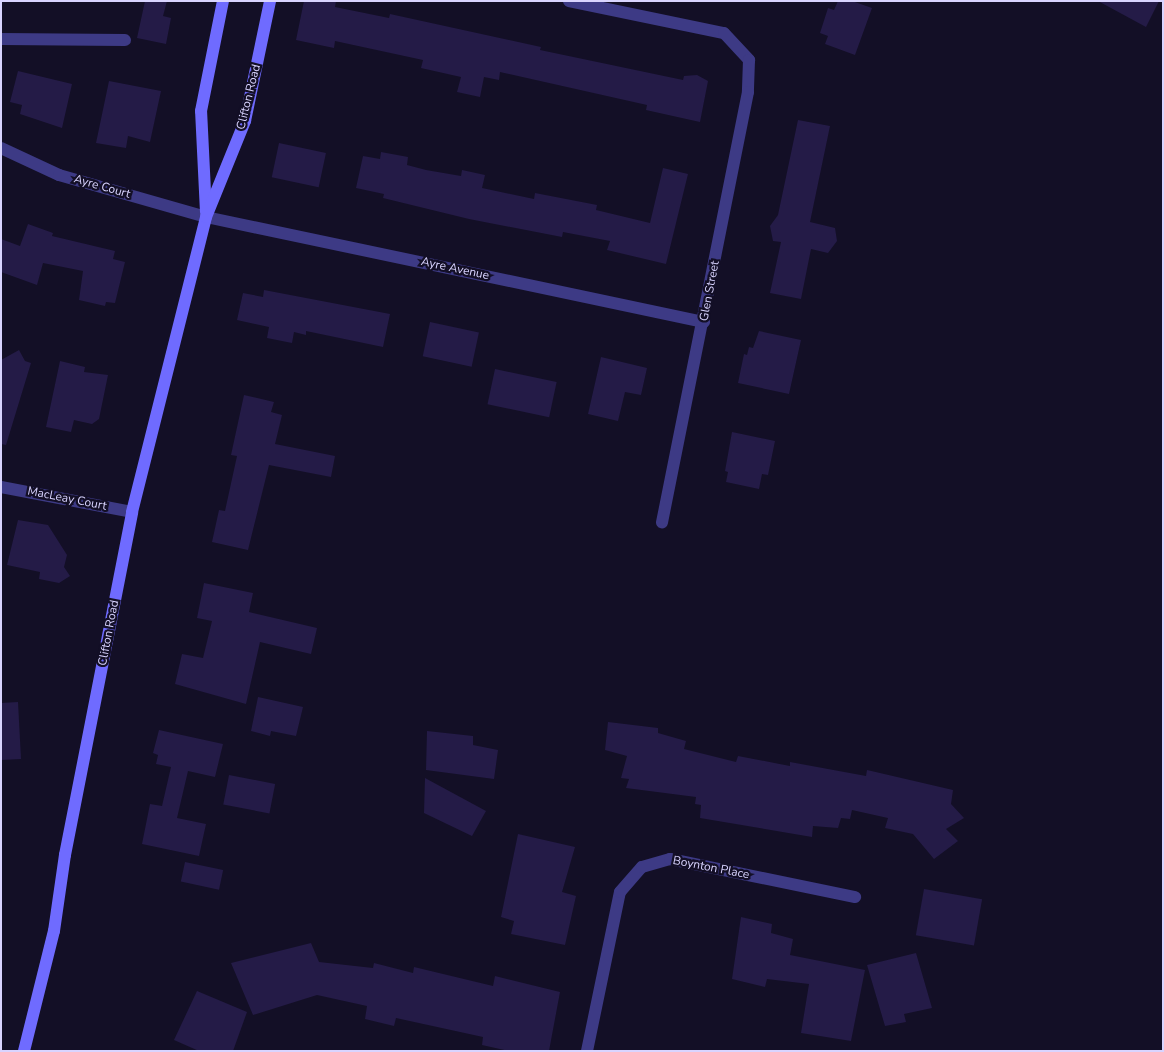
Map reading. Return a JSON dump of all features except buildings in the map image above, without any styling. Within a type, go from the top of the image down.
[{"type":"main road","name":"Clifton Road","points":[[206,217],[201,111],[223,1]]},
{"type":"main road","name":"Clifton Road","points":[[24,1051],[54,931],[65,855],[132,512],[206,217],[245,122],[270,1]]},
{"type":"street","name":"Glen Street","points":[[569,1],[724,33],[749,60],[748,92],[704,322],[662,522]]},
{"type":"street","points":[[1,39],[125,40]]},
{"type":"street","name":"Ayre Court","points":[[1,148],[59,175],[206,217]]},
{"type":"street","name":"Ayre Avenue","points":[[206,217],[704,322]]},
{"type":"street","name":"MacLeay Court","points":[[1,487],[132,512]]},
{"type":"street","name":"Boynton Place","points":[[587,1051],[620,892],[642,867],[670,859],[855,897]]}]
